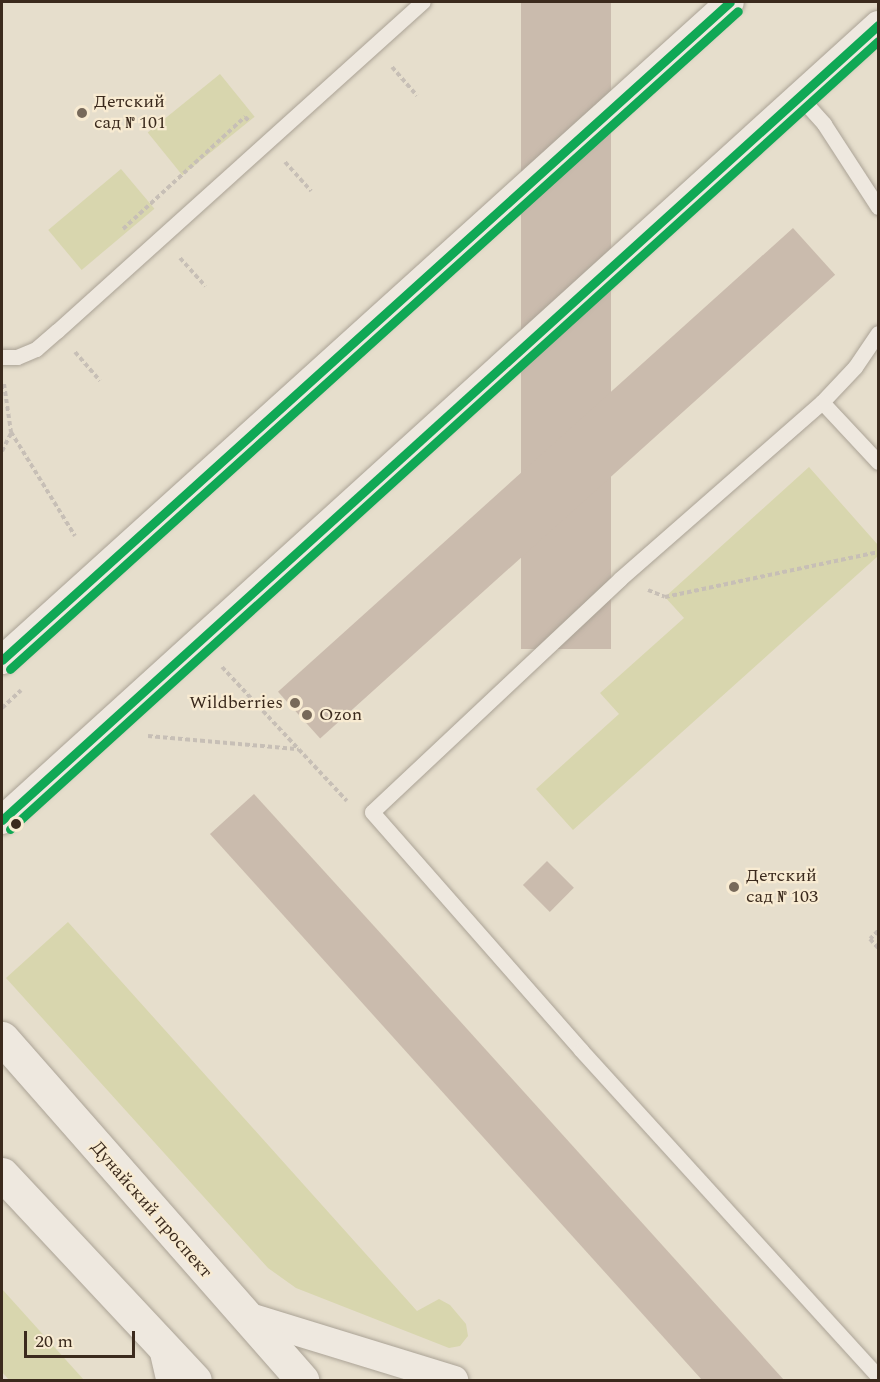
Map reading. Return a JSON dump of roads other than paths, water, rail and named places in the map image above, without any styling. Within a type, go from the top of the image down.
[{"type":"main road","name":"Дунайский проспект","points":[[2,1038],[302,1380]]},
{"type":"main road","points":[[2,1174],[195,1380]]},
{"type":"street","points":[[2,660],[730,2]]},
{"type":"street","points":[[2,820],[879,25]]},
{"type":"street","points":[[243,1315],[454,1380]]},
{"type":"street","points":[[162,1344],[170,1380]]},
{"type":"lane","points":[[2,357],[18,357],[36,349],[423,2]]},
{"type":"lane","points":[[800,97],[824,124],[879,207]]},
{"type":"lane","points":[[879,333],[855,367],[822,402],[620,579],[372,812],[588,1059],[879,1376]]},
{"type":"lane","points":[[822,402],[879,462]]},
{"type":"place","name":"Детский сад № 101","points":[[82,113]]},
{"type":"place","name":"Wildberries","points":[[295,703]]},
{"type":"place","name":"Ozon","points":[[307,715]]},
{"type":"place","name":"Детский сад № 103","points":[[734,887]]}]
